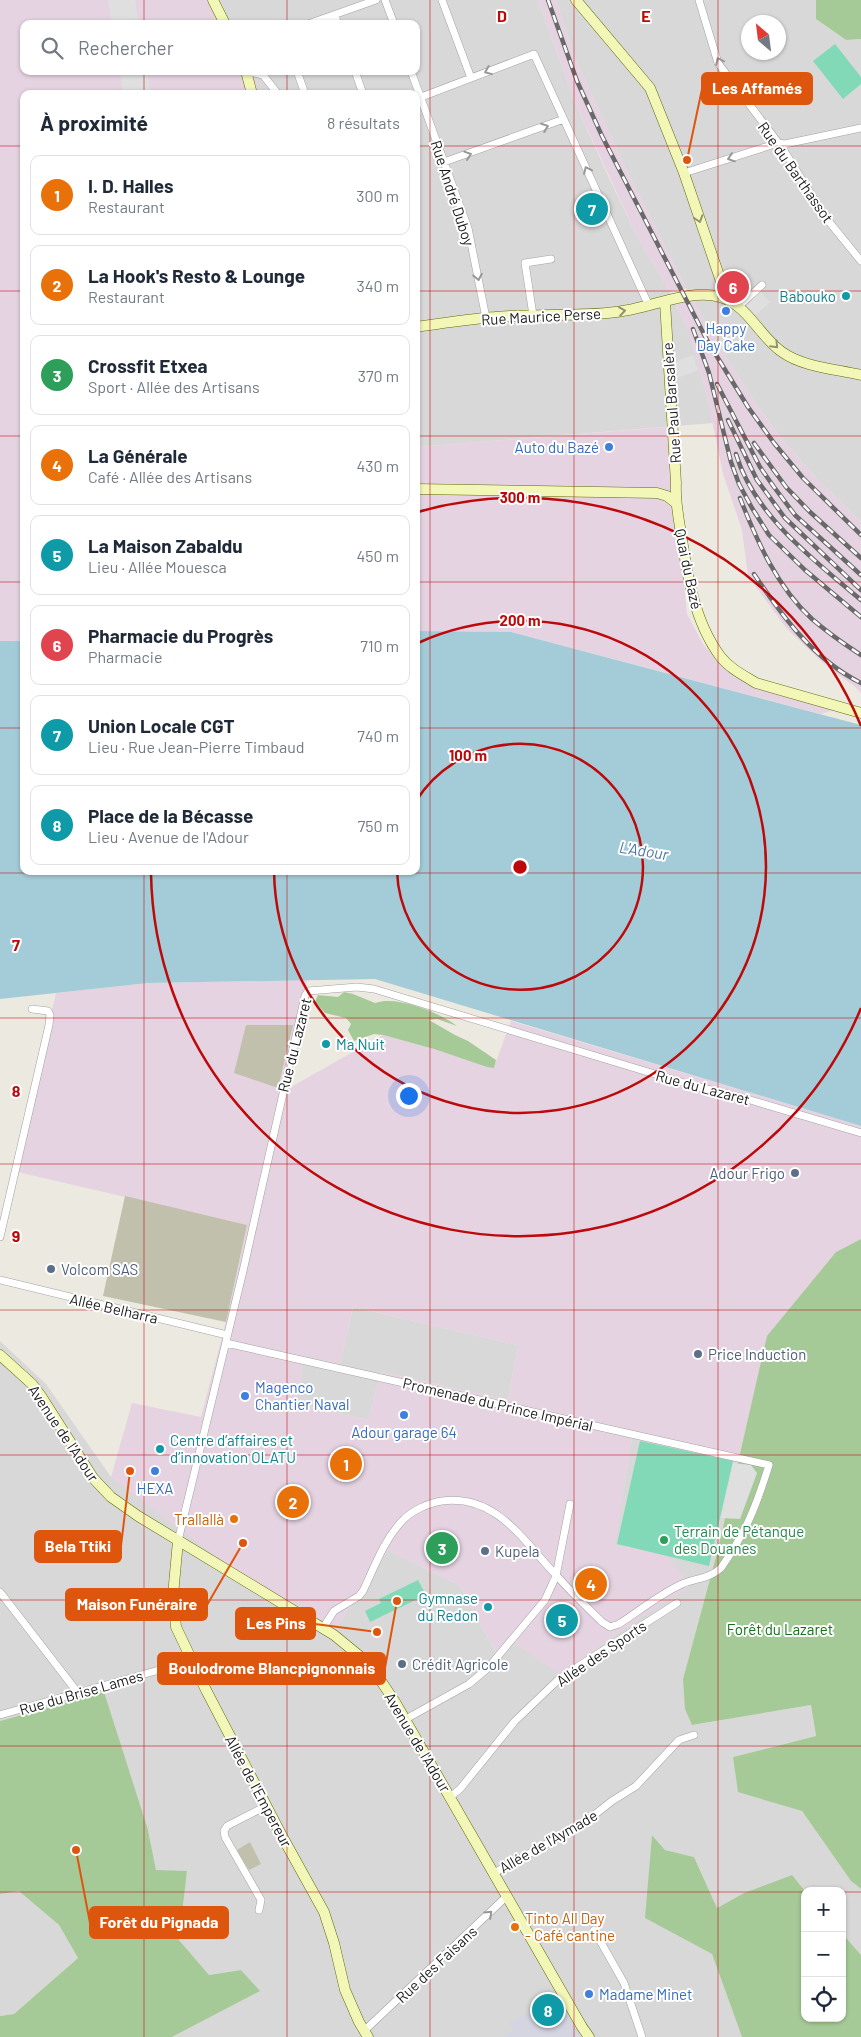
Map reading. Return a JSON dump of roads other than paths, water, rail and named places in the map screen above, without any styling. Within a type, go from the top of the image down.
[{"type":"street","points":[[213,0],[223,20]]},
{"type":"street","points":[[320,20],[376,0]]},
{"type":"street","points":[[385,0],[392,20]]},
{"type":"street","points":[[442,0],[471,78]]},
{"type":"street","points":[[576,0],[650,88],[684,173],[727,299],[738,307],[780,351],[797,361],[861,375]]},
{"type":"street","name":"Rue du Barthassot","points":[[699,0],[718,63],[778,143],[826,218],[861,261]]},
{"type":"street","points":[[334,15],[336,20]]},
{"type":"street","points":[[420,97],[534,54],[649,306]]},
{"type":"street","points":[[247,75],[251,90]]},
{"type":"street","points":[[263,75],[275,90]]},
{"type":"street","points":[[298,75],[304,90]]},
{"type":"street","points":[[356,75],[362,90]]},
{"type":"street","name":"Rue André Duboy","points":[[412,75],[416,90]]},
{"type":"street","name":"Rue André Duboy","points":[[420,103],[468,228],[486,318]]},
{"type":"street","points":[[444,162],[564,119]]},
{"type":"street","points":[[684,173],[778,143],[785,144],[861,128]]},
{"type":"street","points":[[533,315],[525,263],[551,259]]},
{"type":"street","points":[[738,307],[762,285]]},
{"type":"street","name":"Rue Maurice Perse","points":[[420,326],[486,318],[614,313],[700,295],[714,295],[727,299]]},
{"type":"street","name":"Rue Paul Barsalère","points":[[665,302],[676,503]]},
{"type":"street","points":[[420,490],[657,493],[667,496],[676,503]]},
{"type":"street","name":"Quai du Bazé","points":[[676,503],[693,597],[705,629],[720,657],[756,683],[861,713]]},
{"type":"street","name":"Rue du Lazaret","points":[[178,1541],[226,1343],[277,1114],[305,996],[308,991],[357,988],[374,989],[691,1085],[747,1099],[861,1133]]},
{"type":"street","points":[[0,1237],[50,1024],[48,1011],[32,1008]]},
{"type":"street","name":"Allée Belharra","points":[[0,1280],[227,1335]]},
{"type":"street","name":"Promenade du Prince Impérial","points":[[226,1343],[769,1465],[758,1502],[747,1527],[721,1568],[704,1579],[684,1583],[619,1624],[610,1627],[602,1622],[556,1576]]},
{"type":"street","name":"Avenue de l'Adour","points":[[0,1355],[36,1390],[83,1464],[100,1486],[119,1503],[178,1541],[323,1628],[352,1649],[372,1668],[406,1719],[582,2028],[589,2037]]},
{"type":"street","points":[[323,1628],[334,1611],[359,1596],[363,1591],[388,1541],[402,1521],[409,1514],[436,1502],[459,1500],[478,1503],[495,1513],[510,1526],[556,1576]]},
{"type":"street","points":[[406,1719],[469,1684],[488,1668],[545,1600],[556,1576],[570,1504]]},
{"type":"street","name":"Allée de l'Empereur","points":[[178,1541],[174,1576],[176,1627],[266,1806],[324,1912],[334,1943],[345,1990],[366,2034]]},
{"type":"street","points":[[0,1592],[78,1693]]},
{"type":"street","name":"Allée des Sports","points":[[450,1797],[460,1789],[515,1721],[560,1678],[676,1603]]},
{"type":"street","name":"Rue du Brise Lames","points":[[0,1715],[192,1661]]},
{"type":"street","name":"Allée de l'Aymade","points":[[494,1873],[584,1824],[612,1801],[636,1786],[679,1740],[694,1735]]},
{"type":"street","points":[[259,1910],[261,1900],[225,1837],[224,1831],[227,1826],[266,1806]]},
{"type":"street","name":"Rue des Faisans","points":[[366,2034],[508,1896]]},
{"type":"street","points":[[594,1930],[624,1983],[642,2037]]},
{"type":"water","name":"L'Adour","points":[[420,631],[511,632],[861,725],[861,1126],[375,979],[148,983],[0,999],[0,641],[20,641],[20,875],[420,875]]},
{"type":"railway","points":[[548,0],[577,81],[602,136],[708,342],[748,407],[774,443],[803,478],[861,535]]},
{"type":"railway","points":[[693,329],[709,373],[731,462],[739,484],[752,508],[769,535],[805,570],[861,617]]},
{"type":"railway","points":[[717,384],[760,467],[795,515],[861,575]]},
{"type":"railway","points":[[728,420],[757,480],[785,518],[861,590]]},
{"type":"railway","points":[[754,443],[786,487],[810,512],[861,558]]},
{"type":"railway","points":[[736,454],[745,476],[771,516],[824,569],[861,600]]},
{"type":"railway","points":[[740,498],[769,563],[788,593],[812,619],[861,655]]},
{"type":"railway","points":[[754,574],[800,636],[828,662],[861,683]]},
{"type":"place","name":"Les Affamés","points":[[687,160]]},
{"type":"place","name":"Union Locale CGT","points":[[592,209]]},
{"type":"place","name":"Pharmacie du Progrès","points":[[733,287]]},
{"type":"place","name":"Babouko","points":[[846,296]]},
{"type":"place","name":"Happy Day Cake","points":[[726,311]]},
{"type":"place","name":"Auto du Bazé","points":[[609,447]]},
{"type":"place","name":"Ma Nuit","points":[[326,1044]]},
{"type":"place","name":"Adour Frigo","points":[[795,1173]]},
{"type":"place","name":"Volcom SAS","points":[[51,1269]]},
{"type":"place","name":"Price Induction","points":[[698,1354]]},
{"type":"place","name":"Magenco Chantier Naval","points":[[245,1396]]},
{"type":"place","name":"Adour garage 64","points":[[404,1415]]},
{"type":"place","name":"Centre d’affaires et d’innovation OLATU","points":[[160,1449]]},
{"type":"place","name":"I. D. Halles","points":[[346,1464]]},
{"type":"place","name":"Bela Ttiki","points":[[130,1471]]},
{"type":"place","name":"HEXA","points":[[155,1471]]},
{"type":"place","name":"La Hook's Resto & Lounge","points":[[293,1502]]},
{"type":"place","name":"Trallallà","points":[[234,1519]]},
{"type":"place","name":"Terrain de Pétanque des Douanes","points":[[664,1540]]},
{"type":"place","name":"Maison Funéraire","points":[[243,1543]]},
{"type":"place","name":"Crossfit Etxea","points":[[442,1548]]},
{"type":"place","name":"Kupela","points":[[485,1551]]},
{"type":"place","name":"La Générale","points":[[591,1584]]},
{"type":"place","name":"Boulodrome Blancpignonnais","points":[[397,1601]]},
{"type":"place","name":"Gymnase du Redon","points":[[488,1607]]},
{"type":"place","name":"La Maison Zabaldu","points":[[562,1620]]},
{"type":"place","name":"Les Pins","points":[[377,1632]]},
{"type":"place","name":"Crédit Agricole","points":[[402,1664]]},
{"type":"place","name":"Forêt du Pignada","points":[[76,1850]]},
{"type":"place","name":"Tinto All Day - Café cantine","points":[[515,1927]]},
{"type":"place","name":"Madame Minet","points":[[589,1994]]},
{"type":"place","name":"Place de la Bécasse","points":[[548,2010]]},
{"type":"park label","name":"Forêt du Lazaret","points":[[780,1629]]}]
